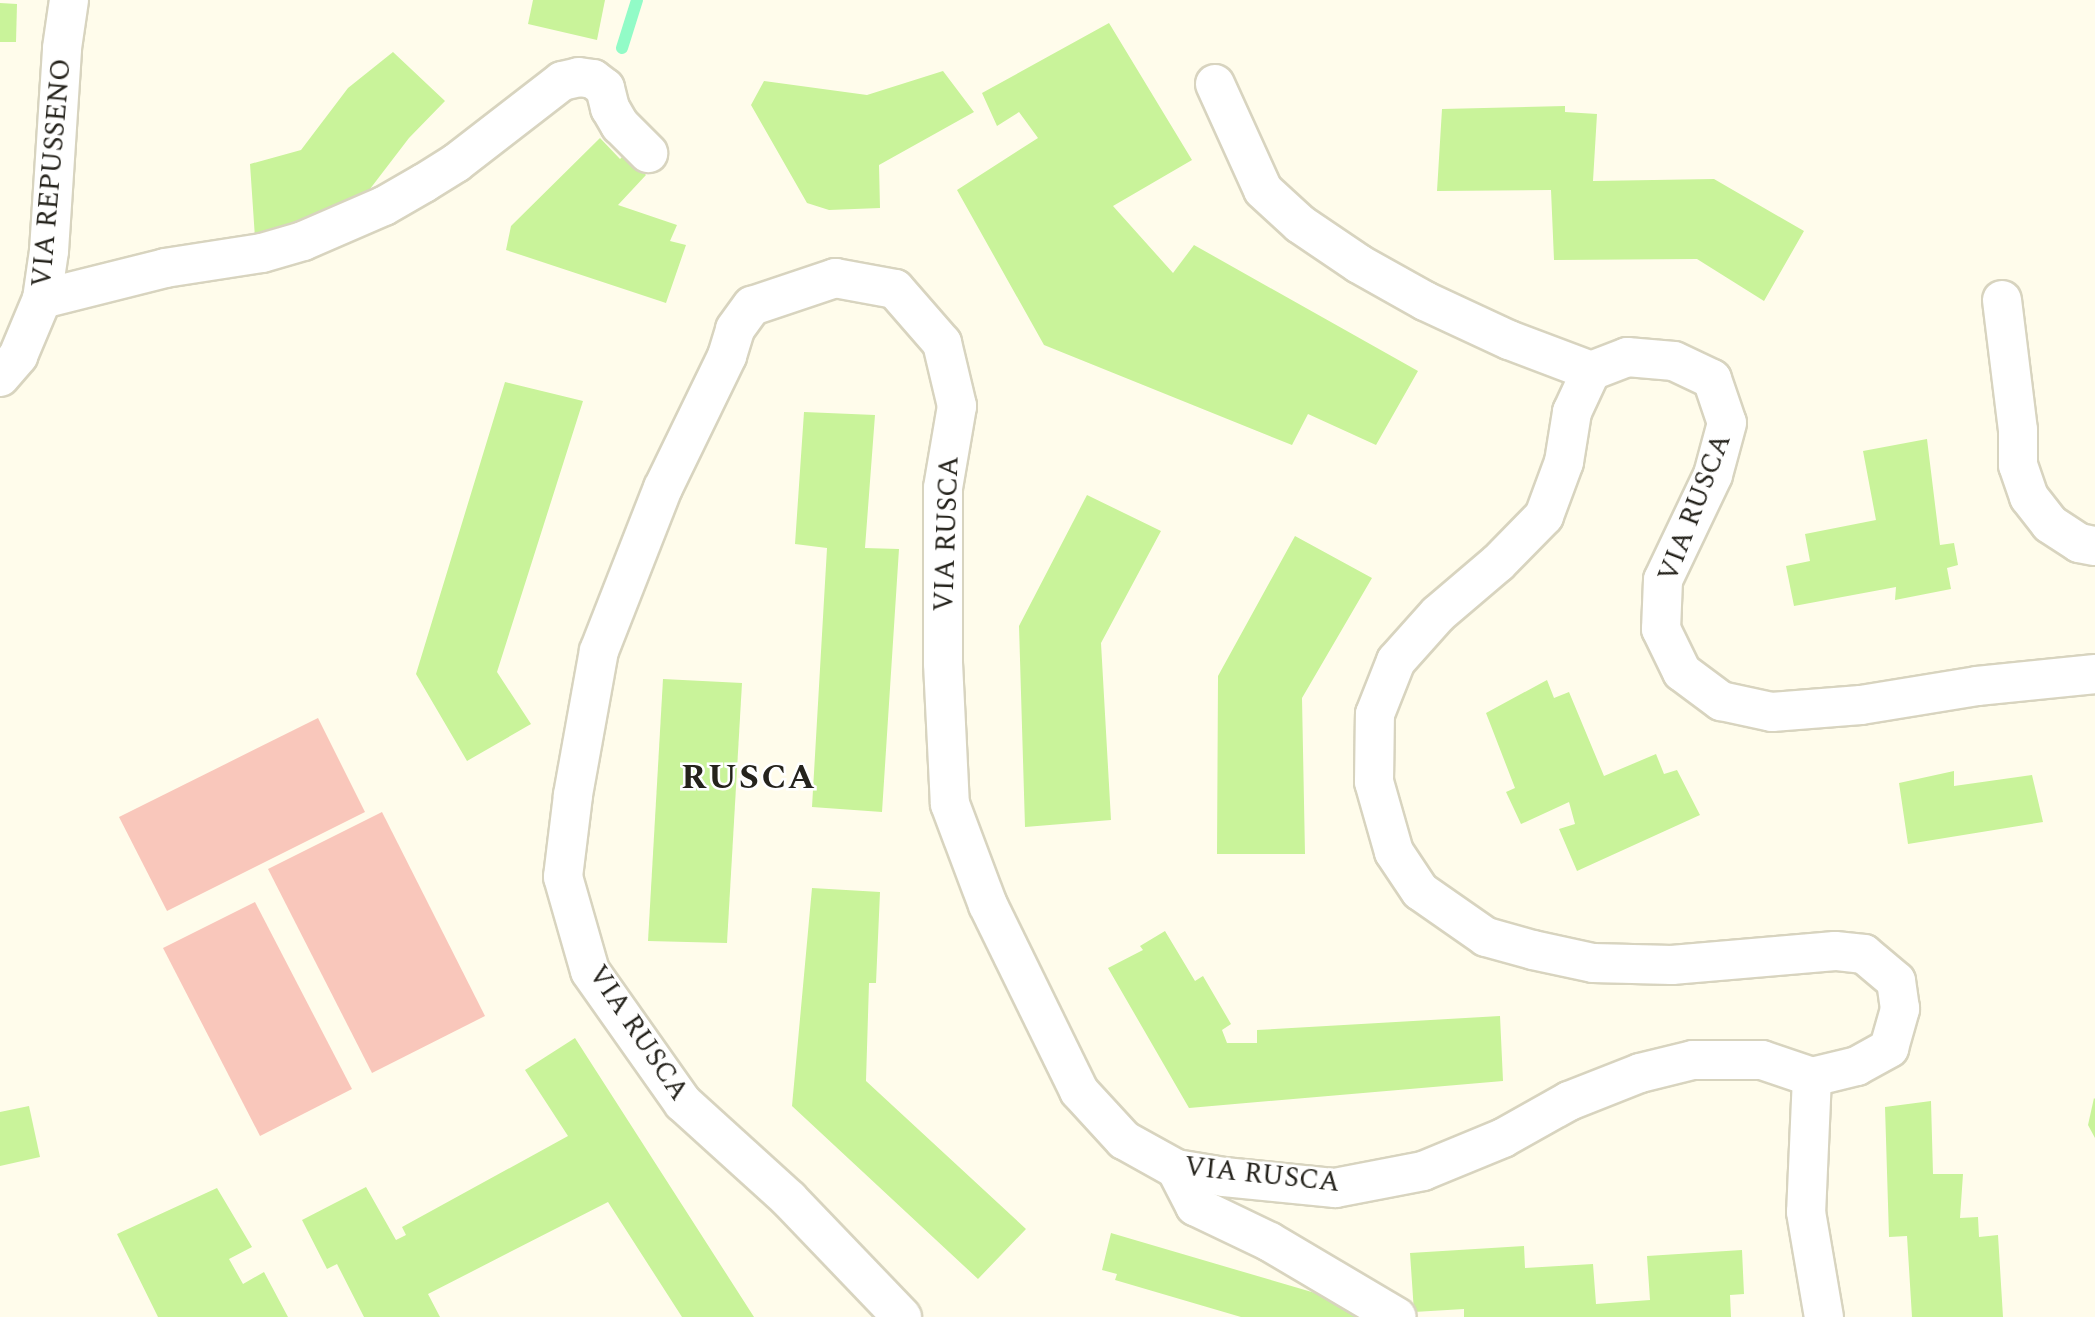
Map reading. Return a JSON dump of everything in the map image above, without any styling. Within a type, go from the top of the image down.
[{"type":"street","name":"VIA REPUSSENO","points":[[0,377],[18,356],[42,299],[49,251],[62,48],[69,0]]},
{"type":"street","points":[[42,299],[165,268],[262,253],[303,241],[394,200],[456,163],[562,81],[579,77],[593,79],[605,88],[610,108],[620,125],[648,153]]},
{"type":"street","points":[[1215,84],[1263,190],[1300,224],[1359,264],[1424,301],[1509,340],[1591,371],[1572,412],[1564,462],[1544,516],[1497,563],[1438,614],[1396,661],[1375,714],[1374,782],[1380,811],[1394,852],[1420,891],[1486,937],[1592,962],[1672,965],[1835,951],[1864,954],[1896,981],[1900,1009],[1889,1048],[1857,1066],[1812,1077],[1806,1212],[1824,1317]]},
{"type":"street","name":"VIA RUSCA","points":[[902,1317],[789,1199],[683,1103],[590,971],[563,877],[573,795],[599,650],[663,488],[727,356],[735,329],[752,306],[835,278],[895,289],[942,343],[957,406],[943,488],[943,663],[950,804],[988,905],[1079,1091],[1124,1140],[1177,1169],[1224,1177],[1335,1188],[1423,1171],[1503,1138],[1569,1101],[1640,1073],[1693,1060],[1762,1060],[1812,1077]]},
{"type":"street","points":[[2002,300],[2018,430],[2018,464],[2029,497],[2050,524],[2079,542],[2095,546]]},
{"type":"street","name":"VIA RUSCA","points":[[1591,371],[1627,357],[1674,362],[1712,379],[1727,423],[1713,475],[1663,580],[1661,629],[1682,672],[1721,701],[1772,712],[1861,705],[1977,686],[2095,674]]},
{"type":"street","points":[[1177,1169],[1195,1206],[1270,1242],[1396,1317]]},
{"type":"shaded area","points":[[318,718],[365,812],[167,911],[119,817]]},
{"type":"shaded area","points":[[382,812],[485,1016],[372,1073],[268,869]]},
{"type":"shaded area","points":[[255,902],[352,1089],[260,1136],[163,948]]},
{"type":"building","points":[[533,0],[605,0],[597,40],[528,24]]},
{"type":"building","points":[[0,3],[17,4],[16,42],[0,42]]},
{"type":"building","points":[[1109,23],[1192,160],[1113,206],[1173,273],[1194,245],[1418,371],[1376,445],[1308,414],[1292,445],[1044,345],[957,190],[1038,138],[1019,112],[997,126],[982,93]]},
{"type":"building","points":[[393,52],[445,101],[409,138],[360,202],[255,238],[250,164],[301,150],[348,88]]},
{"type":"building","points":[[943,71],[974,112],[879,165],[880,208],[829,210],[807,203],[751,105],[764,81],[867,95]]},
{"type":"building","points":[[1565,106],[1565,112],[1597,114],[1593,181],[1714,179],[1804,231],[1764,301],[1697,259],[1554,260],[1551,190],[1437,191],[1442,109]]},
{"type":"building","points":[[600,138],[620,159],[625,154],[646,175],[618,205],[677,225],[670,241],[686,245],[666,303],[506,250],[511,226]]},
{"type":"building","points":[[505,382],[583,401],[497,672],[531,724],[467,761],[416,674]]},
{"type":"building","points":[[804,412],[875,415],[865,548],[899,549],[882,812],[812,807],[827,548],[795,544]]},
{"type":"building","points":[[1927,439],[1940,545],[1954,543],[1958,565],[1947,568],[1951,589],[1895,600],[1896,587],[1794,606],[1786,566],[1810,561],[1805,534],[1876,520],[1863,451]]},
{"type":"building","points":[[1087,495],[1161,531],[1101,643],[1111,820],[1025,827],[1019,626]]},
{"type":"building","points":[[1295,536],[1372,578],[1302,698],[1305,854],[1217,854],[1218,676]]},
{"type":"building","points":[[663,679],[742,683],[727,943],[648,941]]},
{"type":"building","points":[[1547,680],[1554,698],[1569,692],[1604,776],[1656,754],[1664,774],[1677,770],[1700,815],[1577,871],[1559,829],[1575,824],[1569,802],[1521,824],[1506,792],[1515,788],[1486,713]]},
{"type":"building","points":[[1954,771],[1954,786],[2032,775],[2043,822],[1908,844],[1899,783]]},
{"type":"building","points":[[812,888],[880,892],[876,983],[869,983],[866,1081],[1026,1229],[978,1279],[792,1106]]},
{"type":"building","points":[[1165,931],[1195,981],[1203,976],[1231,1024],[1222,1030],[1227,1043],[1257,1043],[1257,1030],[1500,1016],[1503,1081],[1189,1108],[1108,968],[1143,950],[1140,946]]},
{"type":"building","points":[[575,1038],[754,1317],[682,1317],[608,1202],[428,1294],[440,1317],[364,1317],[337,1264],[327,1269],[302,1220],[366,1187],[396,1240],[406,1235],[402,1227],[568,1136],[525,1070]]},
{"type":"building","points":[[2095,1099],[2095,1138],[2088,1125]]},
{"type":"building","points":[[1931,1101],[1933,1174],[1963,1174],[1960,1218],[1978,1217],[1979,1237],[1998,1235],[2003,1317],[1912,1317],[1907,1236],[1889,1237],[1885,1107]]},
{"type":"building","points":[[29,1106],[40,1157],[0,1166],[0,1112]]},
{"type":"building","points":[[217,1188],[252,1247],[229,1259],[243,1284],[264,1272],[288,1317],[158,1317],[117,1234]]},
{"type":"building","points":[[1111,1233],[1322,1295],[1361,1317],[1241,1317],[1115,1280],[1117,1274],[1102,1270]]},
{"type":"building","points":[[1524,1246],[1525,1268],[1593,1264],[1596,1304],[1650,1300],[1647,1256],[1742,1250],[1744,1294],[1730,1295],[1731,1317],[1464,1317],[1464,1309],[1414,1312],[1410,1253]]},
{"type":"waterway","points":[[622,48],[637,0]]},
{"type":"district","name":"RUSCA","points":[[749,778]]}]
